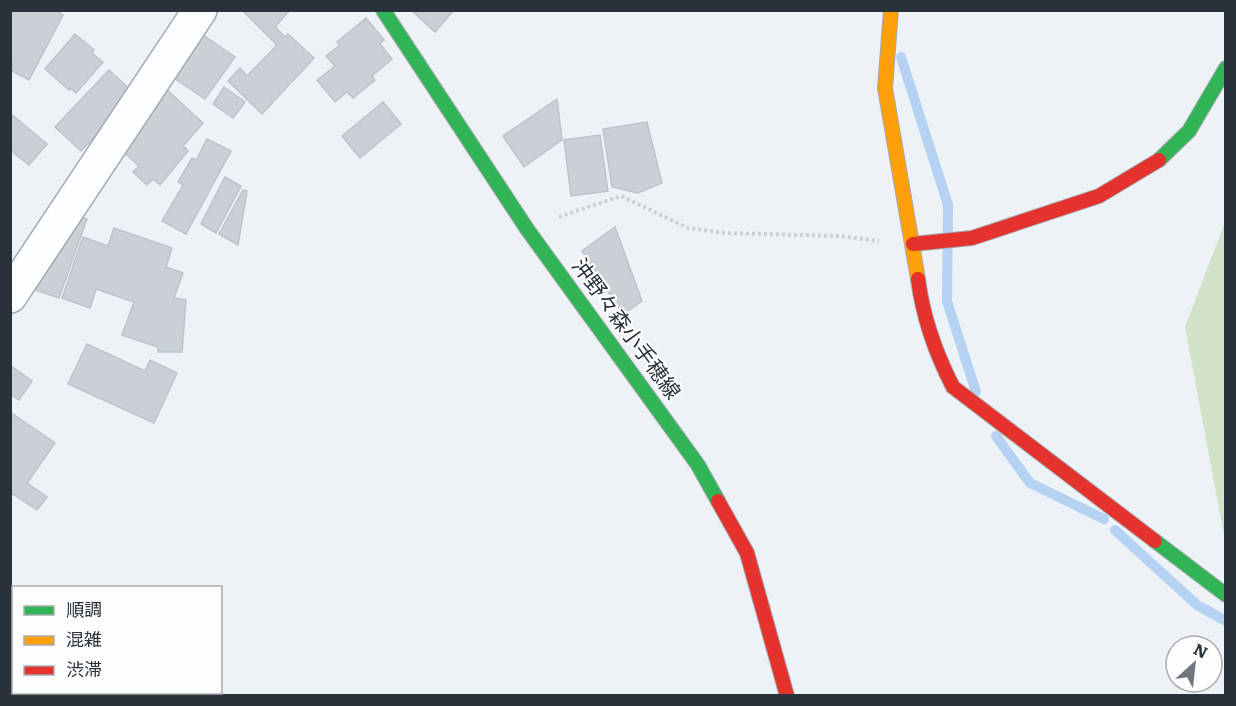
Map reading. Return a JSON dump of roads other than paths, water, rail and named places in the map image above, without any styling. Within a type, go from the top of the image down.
[{"type":"street","points":[[10,296],[200,10]]},
{"type":"street","name":"沖野々森小手穂線","points":[[383,10],[527,229],[698,465],[747,553],[787,696]]},
{"type":"street","points":[[891,10],[885,88],[913,244],[920,298],[936,354],[954,387],[1226,594]]},
{"type":"street","points":[[913,244],[972,238],[1099,196],[1162,158],[1189,131],[1226,68]]},
{"type":"waterway","points":[[901,57],[948,205],[947,301],[976,392]]},
{"type":"waterway","points":[[996,436],[1030,483],[1104,519]]},
{"type":"waterway","points":[[1115,530],[1197,605],[1226,621]]}]
